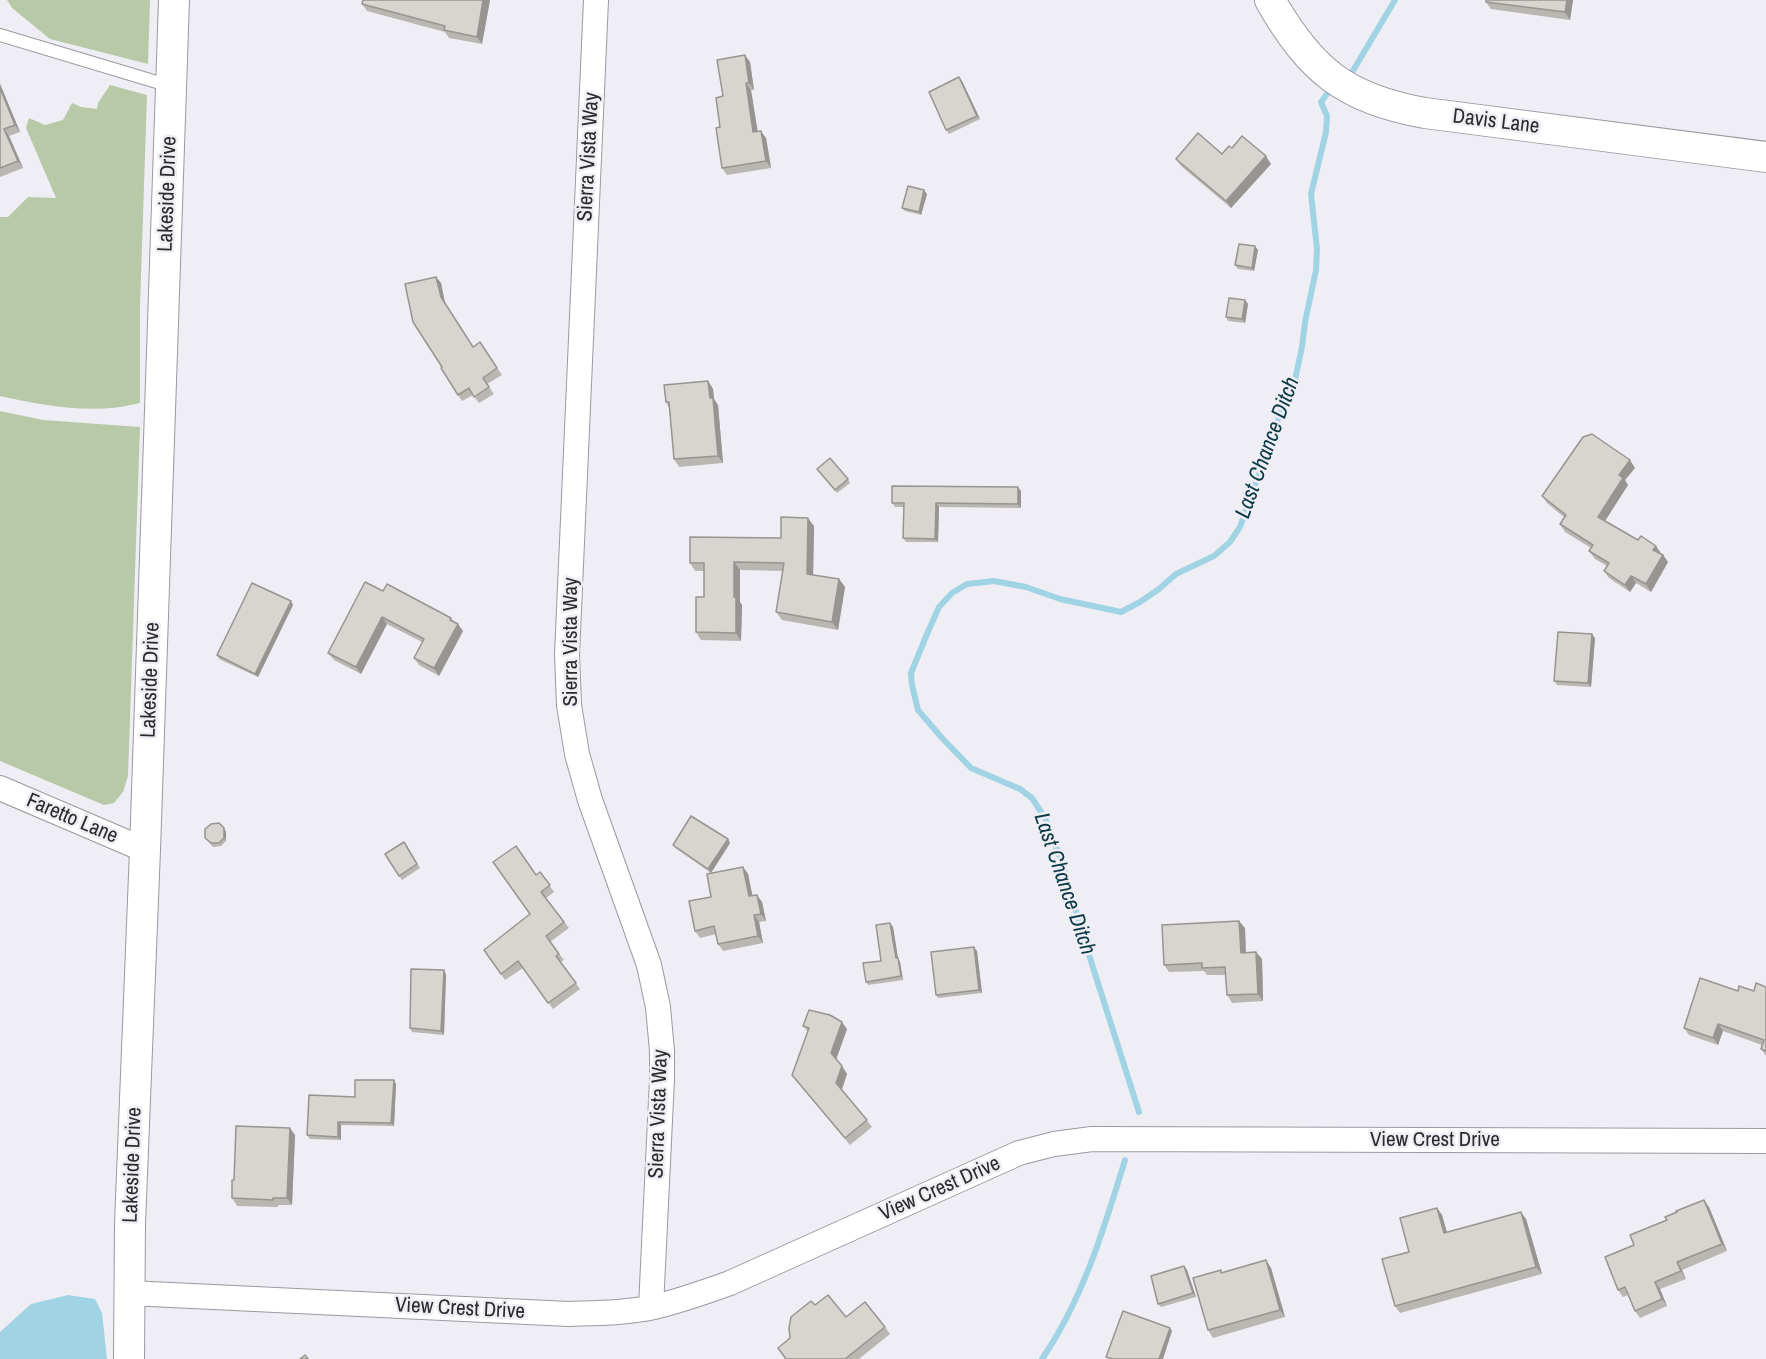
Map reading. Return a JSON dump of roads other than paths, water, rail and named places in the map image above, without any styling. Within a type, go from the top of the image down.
[{"type":"street","name":"Lakeside Drive","points":[[129,1359],[134,1108],[174,0]]},
{"type":"street","name":"Sierra Vista Way","points":[[596,0],[567,655],[569,705],[590,800],[648,965],[658,1007],[662,1079],[651,1307]]},
{"type":"street","name":"Davis Lane","points":[[1270,0],[1302,49],[1324,71],[1356,92],[1399,109],[1766,157]]},
{"type":"street","name":"Faretto Lane","points":[[0,788],[145,850]]},
{"type":"street","name":"View Crest Drive","points":[[129,1293],[569,1314],[612,1313],[651,1307],[691,1297],[730,1283],[1019,1153],[1054,1144],[1092,1139],[1766,1141]]},
{"type":"lane","points":[[0,35],[171,87]]},
{"type":"water","points":[[68,1295],[95,1299],[102,1313],[107,1359],[0,1359],[0,1332],[31,1304]]},
{"type":"waterway","name":"Last Chance Ditch","points":[[1351,74],[1395,0]]},
{"type":"waterway","name":"Last Chance Ditch","points":[[1139,1112],[1082,933],[1063,865],[1045,818],[1032,798],[1020,789],[971,768],[942,738],[918,710],[911,673],[939,607],[952,593],[967,584],[994,581],[1026,587],[1060,599],[1121,612],[1159,589],[1176,574],[1214,556],[1230,542],[1240,527],[1280,414],[1295,380],[1316,270],[1317,249],[1311,194],[1326,132],[1327,116],[1321,102],[1327,94]]},
{"type":"waterway","name":"Last Chance Ditch","points":[[1042,1359],[1081,1288],[1125,1160]]}]
